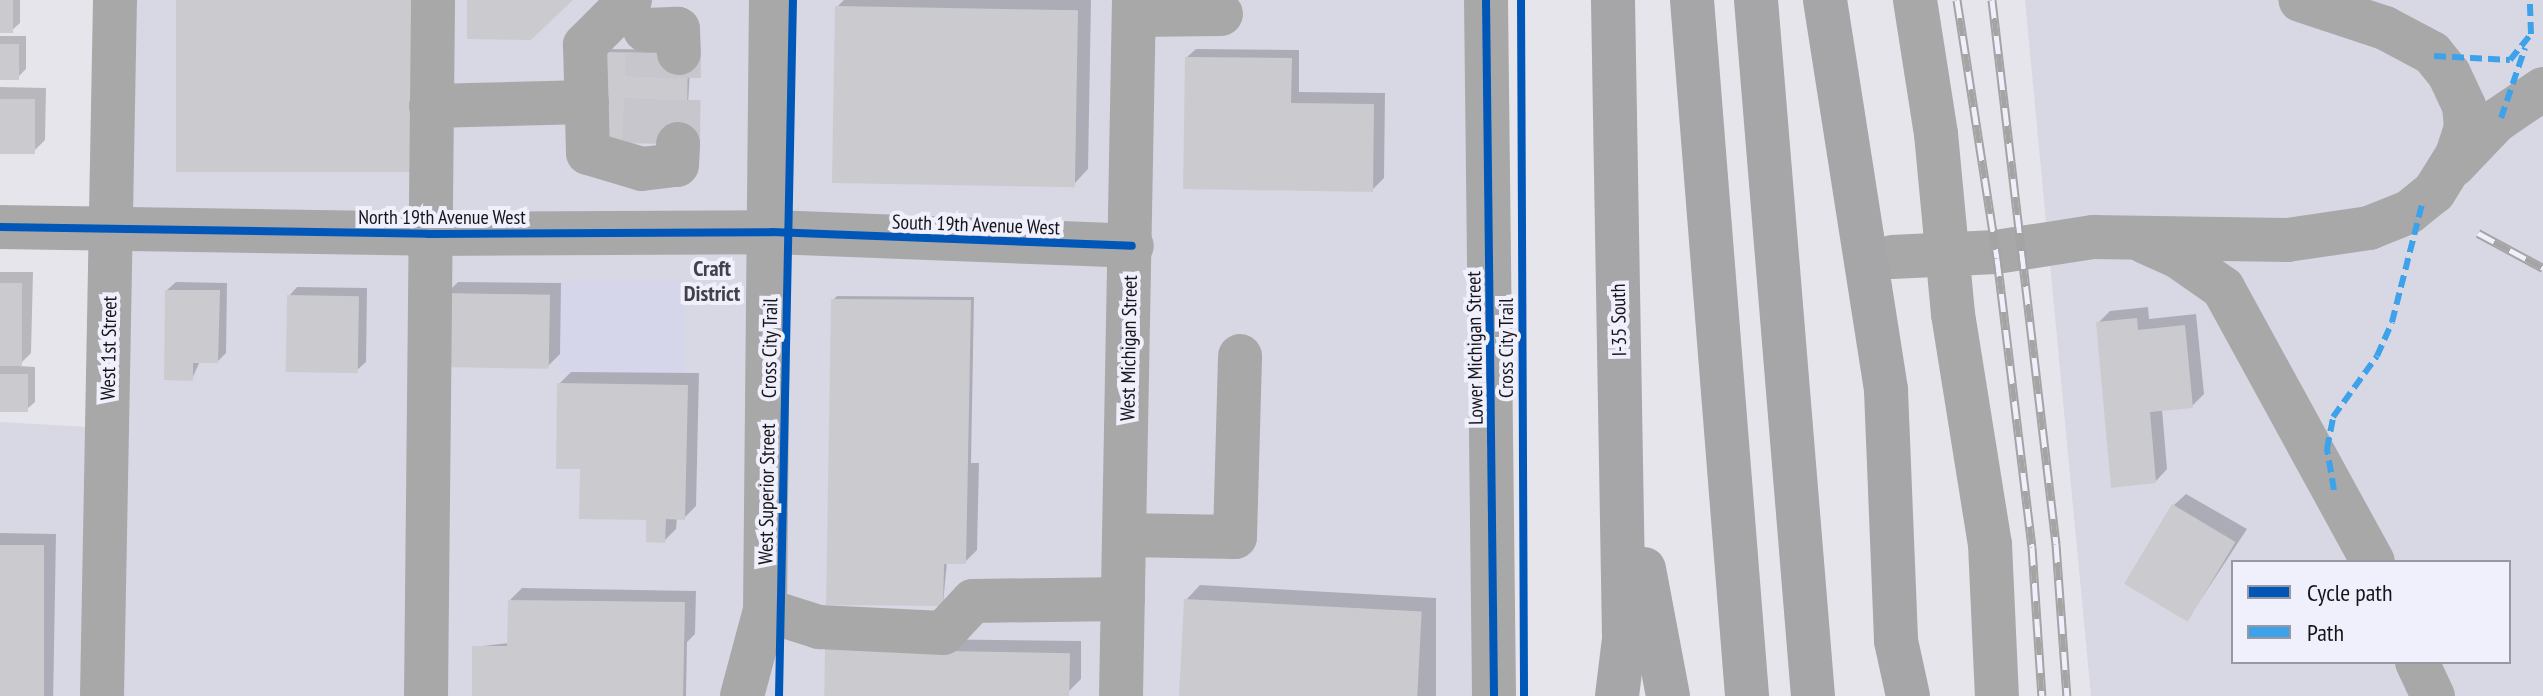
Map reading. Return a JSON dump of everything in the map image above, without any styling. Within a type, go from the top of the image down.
[{"type":"highway","name":"I-35 South","points":[[1613,0],[1624,639],[1617,696]]},
{"type":"highway","points":[[1692,0],[1747,696]]},
{"type":"highway","points":[[1756,0],[1813,696]]},
{"type":"highway","points":[[1825,0],[1886,390],[1896,641],[1908,696]]},
{"type":"highway","points":[[1621,445],[1668,696]]},
{"type":"street","name":"West 1st Street","points":[[102,696],[115,0]]},
{"type":"street","points":[[426,696],[428,234],[433,0]]},
{"type":"street","name":"West Superior Street","points":[[742,696],[765,610],[772,232],[771,0]]},
{"type":"street","name":"Lower Michigan Street","points":[[1486,0],[1494,696]]},
{"type":"street","points":[[1915,0],[1936,134],[1947,254],[1990,544],[1997,696]]},
{"type":"street","points":[[1892,257],[2022,250],[2093,237],[2334,236],[2409,212],[2434,192],[2444,175],[2466,128],[2464,106],[2434,56],[2385,28],[2300,0]]},
{"type":"street","points":[[1134,7],[1221,14]]},
{"type":"street","name":"West Michigan Street","points":[[1121,696],[1132,246],[1134,7]]},
{"type":"street","points":[[641,235],[655,152],[588,153],[585,45],[646,27]]},
{"type":"street","points":[[2444,175],[2496,121],[2543,89]]},
{"type":"street","points":[[431,106],[587,102]]},
{"type":"street","name":"North 19th Avenue West","points":[[0,227],[111,226],[428,234],[772,232]]},
{"type":"street","name":"South 19th Avenue West","points":[[772,232],[1132,246]]},
{"type":"street","points":[[2135,238],[2177,256],[2223,288],[2372,560]]},
{"type":"street","points":[[1125,535],[1235,537],[1240,356]]},
{"type":"street","points":[[765,610],[819,627],[943,633],[973,601],[1123,599]]},
{"type":"street","points":[[2418,664],[2433,696]]},
{"type":"shaded area","points":[[115,0],[1483,0],[1493,696],[0,696],[0,422],[107,428]]},
{"type":"shaded area","points":[[2025,0],[2543,0],[2543,696],[2091,696]]},
{"type":"shaded area","points":[[559,282],[685,282],[685,373],[559,373]]},
{"type":"building","points":[[0,0],[13,0],[13,33],[0,33]]},
{"type":"building","points":[[176,0],[416,0],[416,172],[176,172]]},
{"type":"building","points":[[467,0],[573,0],[531,40],[467,39]]},
{"type":"building","points":[[835,6],[1078,10],[1075,187],[832,183]]},
{"type":"building","points":[[0,44],[19,44],[19,80],[0,80]]},
{"type":"building","points":[[601,52],[688,54],[686,145],[599,143]]},
{"type":"building","points":[[1185,57],[1292,58],[1291,103],[1374,104],[1373,192],[1183,189]]},
{"type":"building","points":[[0,99],[35,99],[35,154],[0,154]]},
{"type":"building","points":[[0,283],[22,283],[22,366],[0,366]]},
{"type":"building","points":[[165,290],[220,290],[218,363],[193,363],[193,381],[164,380]]},
{"type":"building","points":[[444,293],[550,295],[549,369],[443,367]]},
{"type":"building","points":[[287,295],[359,296],[358,373],[286,372]]},
{"type":"building","points":[[831,299],[971,300],[966,564],[944,564],[943,606],[826,605]]},
{"type":"building","points":[[2137,318],[2138,330],[2185,325],[2193,408],[2150,412],[2156,483],[2111,488],[2096,322]]},
{"type":"building","points":[[0,374],[28,374],[28,412],[0,412]]},
{"type":"building","points":[[557,383],[688,385],[685,520],[666,519],[665,543],[646,542],[646,520],[579,519],[580,469],[556,469]]},
{"type":"building","points":[[2172,504],[2235,542],[2188,622],[2124,584]]},
{"type":"building","points":[[0,545],[44,545],[44,696],[0,696]]},
{"type":"building","points":[[1184,599],[1422,611],[1417,696],[1179,696]]},
{"type":"building","points":[[508,600],[685,602],[683,696],[472,696],[472,646],[507,646]]},
{"type":"building","points":[[825,649],[1070,653],[1069,696],[824,696]]},
{"type":"tunnel","points":[[644,143],[648,53]]},
{"type":"tunnel","points":[[678,144],[679,53]]},
{"type":"railway","points":[[1957,0],[1997,258],[2032,547],[2042,696]]},
{"type":"railway","points":[[1992,0],[2056,544],[2067,696]]},
{"type":"railway","points":[[2478,233],[2543,268]]},
{"type":"marked path","points":[[2434,56],[2510,60],[2531,34],[2530,0]]},
{"type":"marked path","points":[[2501,118],[2525,48]]},
{"type":"marked path","points":[[2334,490],[2327,449],[2333,417],[2377,356],[2392,322],[2422,204]]},
{"type":"cycle path","name":"Cross City Trail","points":[[779,696],[793,0]]},
{"type":"cycle path","name":"Cross City Trail","points":[[1486,0],[1494,696]]},
{"type":"cycle path","name":"Cross City Trail","points":[[1521,0],[1524,696]]},
{"type":"cycle path","points":[[0,227],[428,234],[772,232],[1132,246]]},
{"type":"district","name":"Craft District","points":[[712,280]]}]
